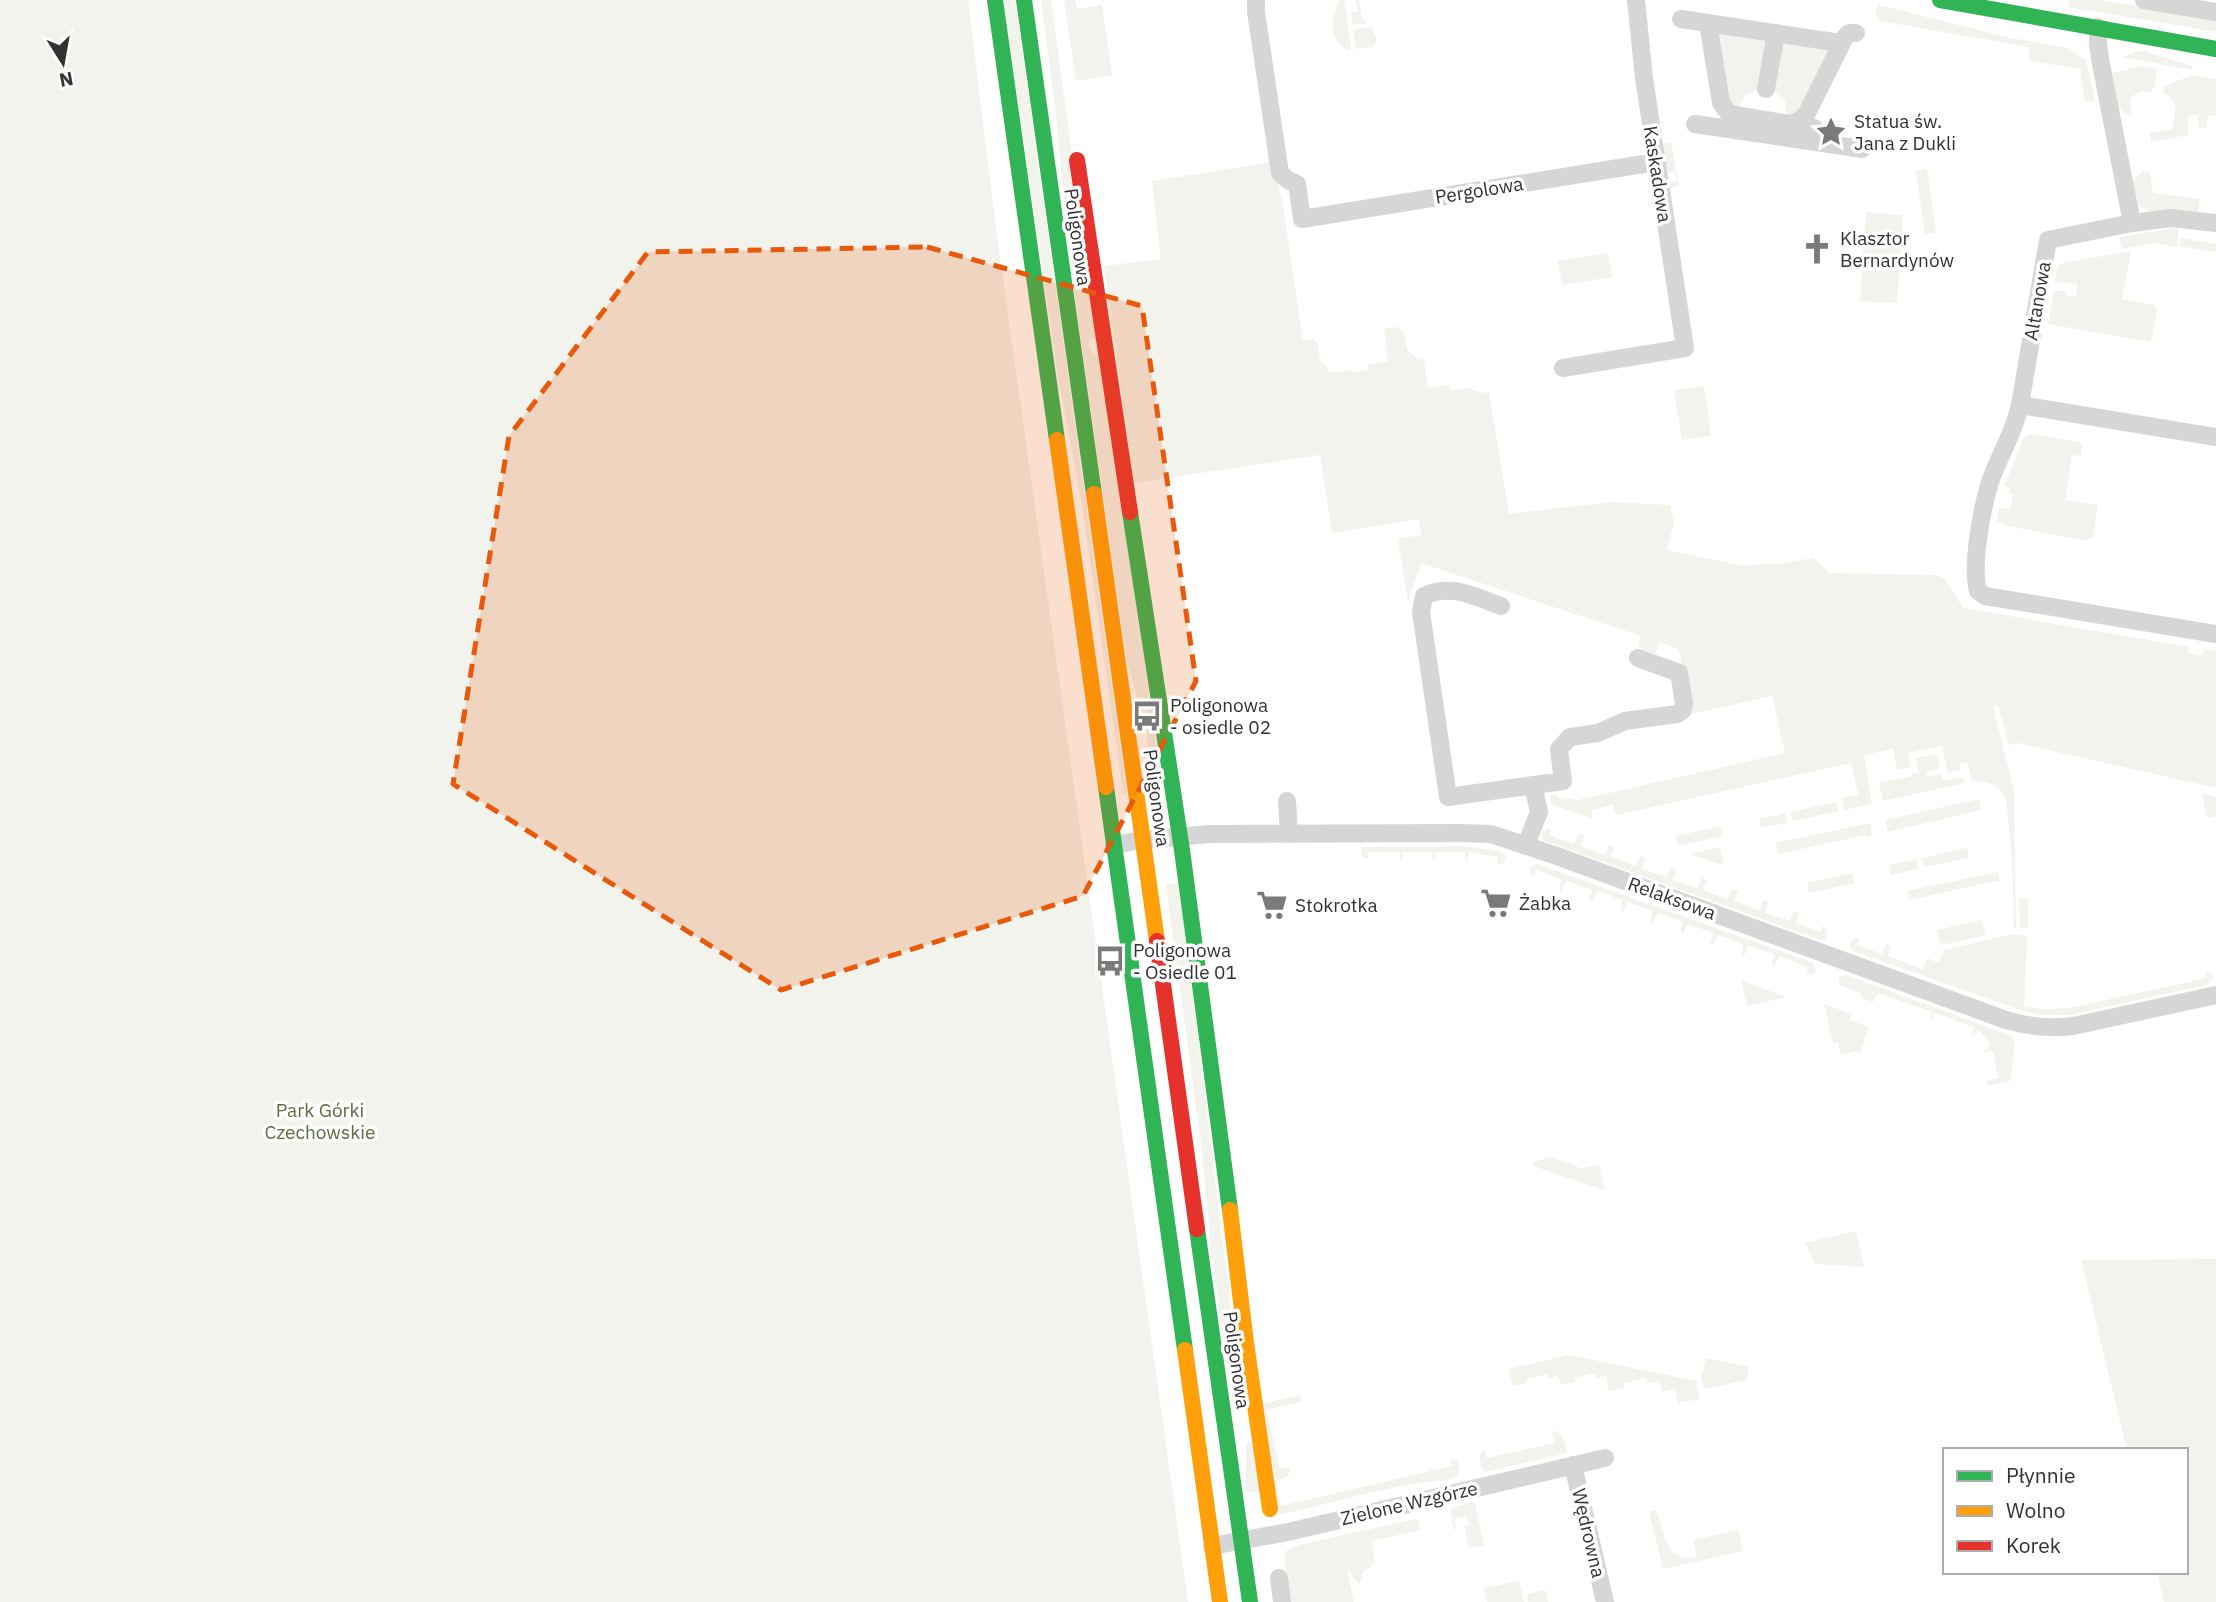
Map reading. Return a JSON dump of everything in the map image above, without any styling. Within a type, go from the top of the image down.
[{"type":"main road","points":[[995,0],[1220,1602]]},
{"type":"main road","name":"Poligonowa","points":[[1024,0],[1250,1602]]},
{"type":"main road","points":[[1940,0],[2216,49]]},
{"type":"main road","points":[[1077,160],[1179,837],[1270,1509]]},
{"type":"street","name":"Pergolowa","points":[[1256,0],[1280,173],[1297,184],[1302,219],[1656,162]]},
{"type":"street","name":"Kaskadowa","points":[[1563,368],[1685,348],[1656,162],[1636,0]]},
{"type":"street","points":[[2144,0],[2216,12]]},
{"type":"street","points":[[1681,19],[1841,43]]},
{"type":"street","points":[[1708,23],[1718,88],[1724,109],[1729,114],[1791,124],[1861,149]]},
{"type":"street","points":[[2098,27],[2101,64],[2132,223],[2171,218],[2216,222]]},
{"type":"street","points":[[1766,89],[1776,33]]},
{"type":"street","points":[[1791,124],[1807,113],[1847,34],[1856,33]]},
{"type":"street","points":[[1813,134],[1820,90]]},
{"type":"street","points":[[1695,124],[1813,134]]},
{"type":"street","name":"Altanowa","points":[[2132,223],[2048,240],[2016,424],[1990,483],[1974,577],[1978,591],[1985,596],[2216,634]]},
{"type":"street","points":[[2020,405],[2216,437]]},
{"type":"street","points":[[1501,606],[1454,589],[1436,590],[1424,596],[1421,612],[1448,797],[1563,780],[1559,749],[1570,737],[1598,733],[1625,721],[1677,714],[1683,710],[1679,673],[1638,658]]},
{"type":"street","points":[[1526,845],[1539,813],[1533,785]]},
{"type":"street","points":[[1287,801],[1289,834]]},
{"type":"street","name":"Relaksowa","points":[[1114,845],[1210,834],[1491,834],[2029,1026],[2073,1026],[2216,995]]},
{"type":"street","name":"Zielone Wzgórze","points":[[1212,1546],[1241,1542],[1605,1458]]},
{"type":"street","name":"Wędrowna","points":[[1573,1465],[1605,1602]]},
{"type":"street","points":[[1279,1578],[1282,1602]]},
{"type":"highlighted area","points":[[927,247],[1142,306],[1196,681],[1083,896],[781,990],[453,784],[509,436],[648,252]]},
{"type":"green space","name":"Park Górki Czechowskie","points":[[0,0],[968,0],[997,236],[1188,1602],[0,1602]]},
{"type":"green space","points":[[1003,0],[1015,0],[1127,794],[1123,794],[1082,504],[1058,376]]},
{"type":"green space","points":[[1041,0],[1051,0],[1097,340],[1090,338],[1089,347],[1100,357],[1163,791],[1149,790],[1147,726],[1151,725],[1148,707],[1144,707],[1143,698],[1138,699],[1127,663],[1068,247],[1056,114]]},
{"type":"green space","points":[[1064,0],[1075,0],[1077,9],[1102,5],[1112,75],[1076,81]]},
{"type":"green space","points":[[1340,0],[1344,0],[1351,46],[1348,50],[1341,46],[1334,35],[1333,21]]},
{"type":"green space","points":[[1356,0],[1359,0],[1362,17],[1368,23],[1353,25],[1351,13],[1358,11]]},
{"type":"green space","points":[[2069,0],[2099,0],[2216,19],[2216,32],[2068,7]]},
{"type":"green space","points":[[1879,5],[2006,37],[2068,48],[2086,60],[2095,100],[2085,102],[2080,69],[2030,61],[2029,47],[1880,21],[1875,13]]},
{"type":"green space","points":[[1372,27],[1377,40],[1372,47],[1356,49],[1353,30]]},
{"type":"green space","points":[[1718,32],[1769,38],[1761,89],[1746,95],[1739,110],[1729,107]]},
{"type":"green space","points":[[1781,39],[1830,50],[1803,112],[1787,117],[1785,101],[1772,90]]},
{"type":"green space","points":[[2143,51],[2192,66],[2192,70],[2123,57]]},
{"type":"green space","points":[[2142,66],[2157,69],[2155,87],[2150,92],[2139,92],[2130,99],[2131,114],[2127,115],[2118,107],[2112,73]]},
{"type":"green space","points":[[2193,75],[2216,79],[2216,116],[2208,115],[2206,129],[2198,127],[2198,115],[2188,116],[2188,135],[2151,142],[2150,133],[2172,129],[2175,108],[2172,99],[2163,93],[2164,86]]},
{"type":"green space","points":[[1671,143],[1679,186],[1668,189],[1667,183],[1677,181],[1675,171],[1666,172],[1661,144]]},
{"type":"green space","points":[[1274,162],[1303,341],[1313,339],[1318,344],[1320,361],[1328,368],[1329,373],[1351,370],[1352,373],[1368,370],[1368,365],[1388,361],[1384,329],[1396,327],[1404,332],[1407,350],[1417,360],[1424,359],[1428,388],[1449,385],[1450,390],[1467,388],[1489,392],[1509,514],[1610,502],[1670,505],[1674,523],[1667,550],[1739,565],[1779,564],[1813,558],[1830,573],[1937,575],[1946,580],[1963,608],[2188,647],[2188,653],[2202,656],[2204,649],[2216,651],[2216,788],[2018,743],[2009,745],[1998,705],[1993,706],[2014,790],[2014,929],[2012,859],[2006,798],[1992,784],[1972,781],[1967,762],[1959,763],[1961,770],[1948,773],[1942,746],[1908,753],[1911,767],[1897,770],[1893,749],[1864,755],[1872,804],[1844,810],[1842,798],[1858,794],[1851,763],[1616,815],[1613,805],[1591,810],[1593,819],[1551,804],[1551,795],[1555,794],[1563,800],[1573,798],[1574,801],[1785,753],[1772,696],[1690,714],[1679,649],[1659,642],[1655,654],[1638,647],[1641,636],[1421,563],[1408,602],[1398,539],[1421,535],[1419,519],[1332,533],[1320,455],[1134,483],[1104,266],[1161,259],[1152,181]]},
{"type":"green space","points":[[1927,169],[1936,232],[1925,234],[1916,171]]},
{"type":"green space","points":[[2143,171],[2150,173],[2153,193],[2200,199],[2198,212],[2158,212],[2141,206],[2132,189],[2135,179]]},
{"type":"green space","points":[[1866,212],[1903,215],[1897,303],[1860,301]]},
{"type":"green space","points":[[2179,229],[2177,247],[2155,243],[2122,249],[2119,237]]},
{"type":"green space","points":[[2180,238],[2216,244],[2216,252],[2179,246]]},
{"type":"green space","points":[[2131,251],[2122,299],[2154,305],[2157,309],[2151,342],[2048,324],[2054,291],[2065,291],[2065,295],[2076,296],[2077,284],[2055,281],[2062,263]]},
{"type":"green space","points":[[1608,253],[1612,277],[1562,285],[1558,261]]},
{"type":"green space","points":[[1704,386],[1711,436],[1682,440],[1674,390]]},
{"type":"green space","points":[[2030,434],[2080,442],[2081,456],[2072,455],[2065,500],[2098,505],[2093,537],[2087,541],[2008,526],[1997,521],[1999,508],[2010,509],[2013,494],[2009,493],[2010,487],[2004,486],[2024,437]]},
{"type":"green space","points":[[1937,754],[1940,768],[1926,771],[1927,777],[1941,774],[1943,781],[1963,777],[1965,783],[1883,801],[1879,783],[1912,776],[1919,772],[1916,758]]},
{"type":"green space","points":[[2202,793],[2216,797],[2216,816],[2207,818]]},
{"type":"green space","points":[[1165,796],[1168,830],[1153,822],[1146,805],[1150,804],[1150,798]]},
{"type":"green space","points":[[1979,799],[1981,810],[1888,832],[1885,820]]},
{"type":"green space","points":[[1836,802],[1838,811],[1793,821],[1791,812]]},
{"type":"green space","points":[[1785,813],[1787,823],[1761,828],[1759,819]]},
{"type":"green space","points":[[1870,823],[1872,835],[1867,837],[1866,835],[1778,854],[1775,843]]},
{"type":"green space","points":[[1721,826],[1723,836],[1678,846],[1676,836]]},
{"type":"green space","points":[[1551,829],[1549,835],[1574,844],[1579,834],[1584,836],[1580,846],[1605,855],[1609,845],[1614,847],[1611,857],[1636,866],[1640,856],[1645,858],[1642,869],[1667,877],[1671,867],[1676,869],[1673,880],[1697,888],[1702,878],[1707,880],[1704,891],[1728,899],[1732,889],[1738,891],[1734,901],[1759,910],[1763,900],[1768,902],[1765,913],[1790,921],[1794,911],[1799,913],[1796,923],[1820,932],[1823,926],[1827,936],[1820,940],[1545,841],[1541,838],[1542,832]]},
{"type":"green space","points":[[1463,846],[1498,851],[1503,853],[1506,859],[1503,864],[1497,864],[1498,857],[1469,852],[1466,863],[1465,852],[1435,852],[1434,864],[1432,852],[1403,852],[1401,864],[1400,852],[1369,852],[1368,859],[1361,854],[1361,849],[1365,847]]},
{"type":"green space","points":[[1720,847],[1724,863],[1719,864],[1690,854]]},
{"type":"green space","points":[[1967,848],[1969,858],[1924,867],[1922,858]]},
{"type":"green space","points":[[1916,859],[1918,869],[1891,875],[1889,865]]},
{"type":"green space","points":[[1537,864],[1811,962],[1816,970],[1807,975],[1808,967],[1779,956],[1772,966],[1774,954],[1748,945],[1742,955],[1743,944],[1718,935],[1713,945],[1710,943],[1713,933],[1688,924],[1683,934],[1680,931],[1683,922],[1658,913],[1652,924],[1650,921],[1653,911],[1627,902],[1621,912],[1622,900],[1597,891],[1593,901],[1590,901],[1592,890],[1567,881],[1561,891],[1561,879],[1536,870],[1534,876],[1531,875],[1529,867]]},
{"type":"green space","points":[[1998,872],[2000,883],[1996,881],[1909,900],[1907,891]]},
{"type":"green space","points":[[1852,873],[1854,883],[1809,893],[1807,883]]},
{"type":"green space","points":[[1166,885],[1179,885],[1233,1325],[1234,1385],[1227,1369],[1212,1257],[1202,1151]]},
{"type":"green space","points":[[2019,898],[2028,899],[2028,926],[2025,929],[2020,927]]},
{"type":"green space","points":[[1982,920],[1986,935],[1942,945],[1940,943],[1937,930]]},
{"type":"green space","points":[[2013,934],[2027,936],[2024,1007],[2069,1008],[2207,978],[2206,971],[2212,973],[2213,979],[2207,985],[2069,1015],[2040,1015],[1853,951],[1849,946],[1855,938],[1859,939],[1857,945],[1882,954],[1886,944],[1891,946],[1888,956],[1923,969],[1927,958],[1939,963],[1944,950]]},
{"type":"green space","points":[[1846,975],[2012,1036],[2015,1043],[2010,1081],[1988,1086],[1986,1081],[1998,1078],[1993,1051],[1983,1052],[1991,1044],[1980,1031],[1971,1037],[1974,1027],[1935,1013],[1930,1023],[1932,1012],[1878,993],[1873,1002],[1861,998],[1862,993],[1839,985],[1838,978]]},
{"type":"green space","points":[[1741,980],[1786,997],[1747,1006]]},
{"type":"green space","points":[[1824,1004],[1852,1014],[1850,1020],[1869,1027],[1860,1053],[1857,1051],[1841,1055],[1838,1043],[1833,1043]]},
{"type":"green space","points":[[1549,1157],[1579,1169],[1599,1165],[1604,1190],[1533,1166],[1534,1162]]},
{"type":"green space","points":[[1856,1231],[1864,1267],[1815,1264],[1805,1243]]},
{"type":"green space","points":[[2216,1259],[2216,1602],[2164,1602],[2157,1574],[2188,1574],[2188,1448],[2127,1448],[2081,1260]]},
{"type":"green space","points":[[1569,1355],[1696,1381],[1700,1399],[1678,1403],[1675,1389],[1662,1392],[1659,1381],[1647,1383],[1646,1378],[1624,1383],[1624,1388],[1609,1391],[1606,1376],[1597,1378],[1595,1373],[1574,1378],[1575,1382],[1561,1385],[1558,1376],[1549,1378],[1547,1374],[1513,1386],[1509,1369]]},
{"type":"green space","points":[[1706,1358],[1749,1367],[1747,1380],[1704,1389],[1701,1376]]},
{"type":"green space","points":[[1300,1395],[1302,1402],[1266,1410],[1280,1469],[1291,1467],[1288,1476],[1276,1481],[1281,1506],[1452,1466],[1451,1459],[1457,1461],[1460,1473],[1446,1480],[1400,1486],[1278,1515],[1262,1404]]},
{"type":"green space","points":[[1552,1431],[1562,1436],[1567,1453],[1486,1472],[1481,1467],[1480,1456],[1485,1450],[1487,1458],[1555,1443]]},
{"type":"green space","points":[[1253,1442],[1260,1490],[1249,1493],[1246,1490],[1246,1443]]},
{"type":"green space","points":[[1471,1502],[1475,1504],[1484,1545],[1469,1548],[1464,1526],[1469,1525],[1466,1516],[1454,1519],[1454,1530],[1450,1510]]},
{"type":"green space","points":[[1656,1510],[1667,1544],[1678,1556],[1697,1557],[1693,1540],[1738,1530],[1743,1551],[1663,1569],[1649,1512]]},
{"type":"green space","points":[[1415,1519],[1419,1521],[1420,1530],[1372,1541],[1375,1563],[1371,1564],[1372,1568],[1364,1570],[1359,1585],[1347,1569],[1354,1602],[1290,1602],[1284,1557],[1286,1551],[1299,1545]]},
{"type":"green space","points":[[1519,1581],[1524,1602],[1487,1602],[1484,1588]]},
{"type":"green space","points":[[1545,1590],[1548,1602],[1528,1602],[1527,1594]]},
{"type":"traffic: fast","points":[[995,0],[1057,440]]},
{"type":"traffic: fast","points":[[1024,0],[1094,494]]},
{"type":"traffic: fast","points":[[1940,0],[2216,49]]},
{"type":"traffic: fast","points":[[1130,512],[1182,850],[1230,1210]]},
{"type":"traffic: fast","points":[[1106,787],[1185,1350]]},
{"type":"traffic: fast","points":[[1197,1229],[1250,1602]]},
{"type":"traffic: slow","points":[[1057,440],[1106,787]]},
{"type":"traffic: slow","points":[[1094,494],[1157,941]]},
{"type":"traffic: slow","points":[[1230,1210],[1270,1509]]},
{"type":"traffic: slow","points":[[1185,1350],[1220,1602]]},
{"type":"traffic: jam","points":[[1077,160],[1130,512]]},
{"type":"traffic: jam","points":[[1157,941],[1197,1229]]},
{"type":"place","name":"Statua św. Jana z Dukli","points":[[1831,132]]},
{"type":"place","name":"Klasztor Bernardynów","points":[[1817,249]]},
{"type":"place","name":"Poligonowa - osiedle 02","points":[[1147,716]]},
{"type":"place","name":"Żabka","points":[[1496,903]]},
{"type":"place","name":"Stokrotka","points":[[1272,905]]},
{"type":"place","name":"Poligonowa - Osiedle 01","points":[[1110,961]]}]
